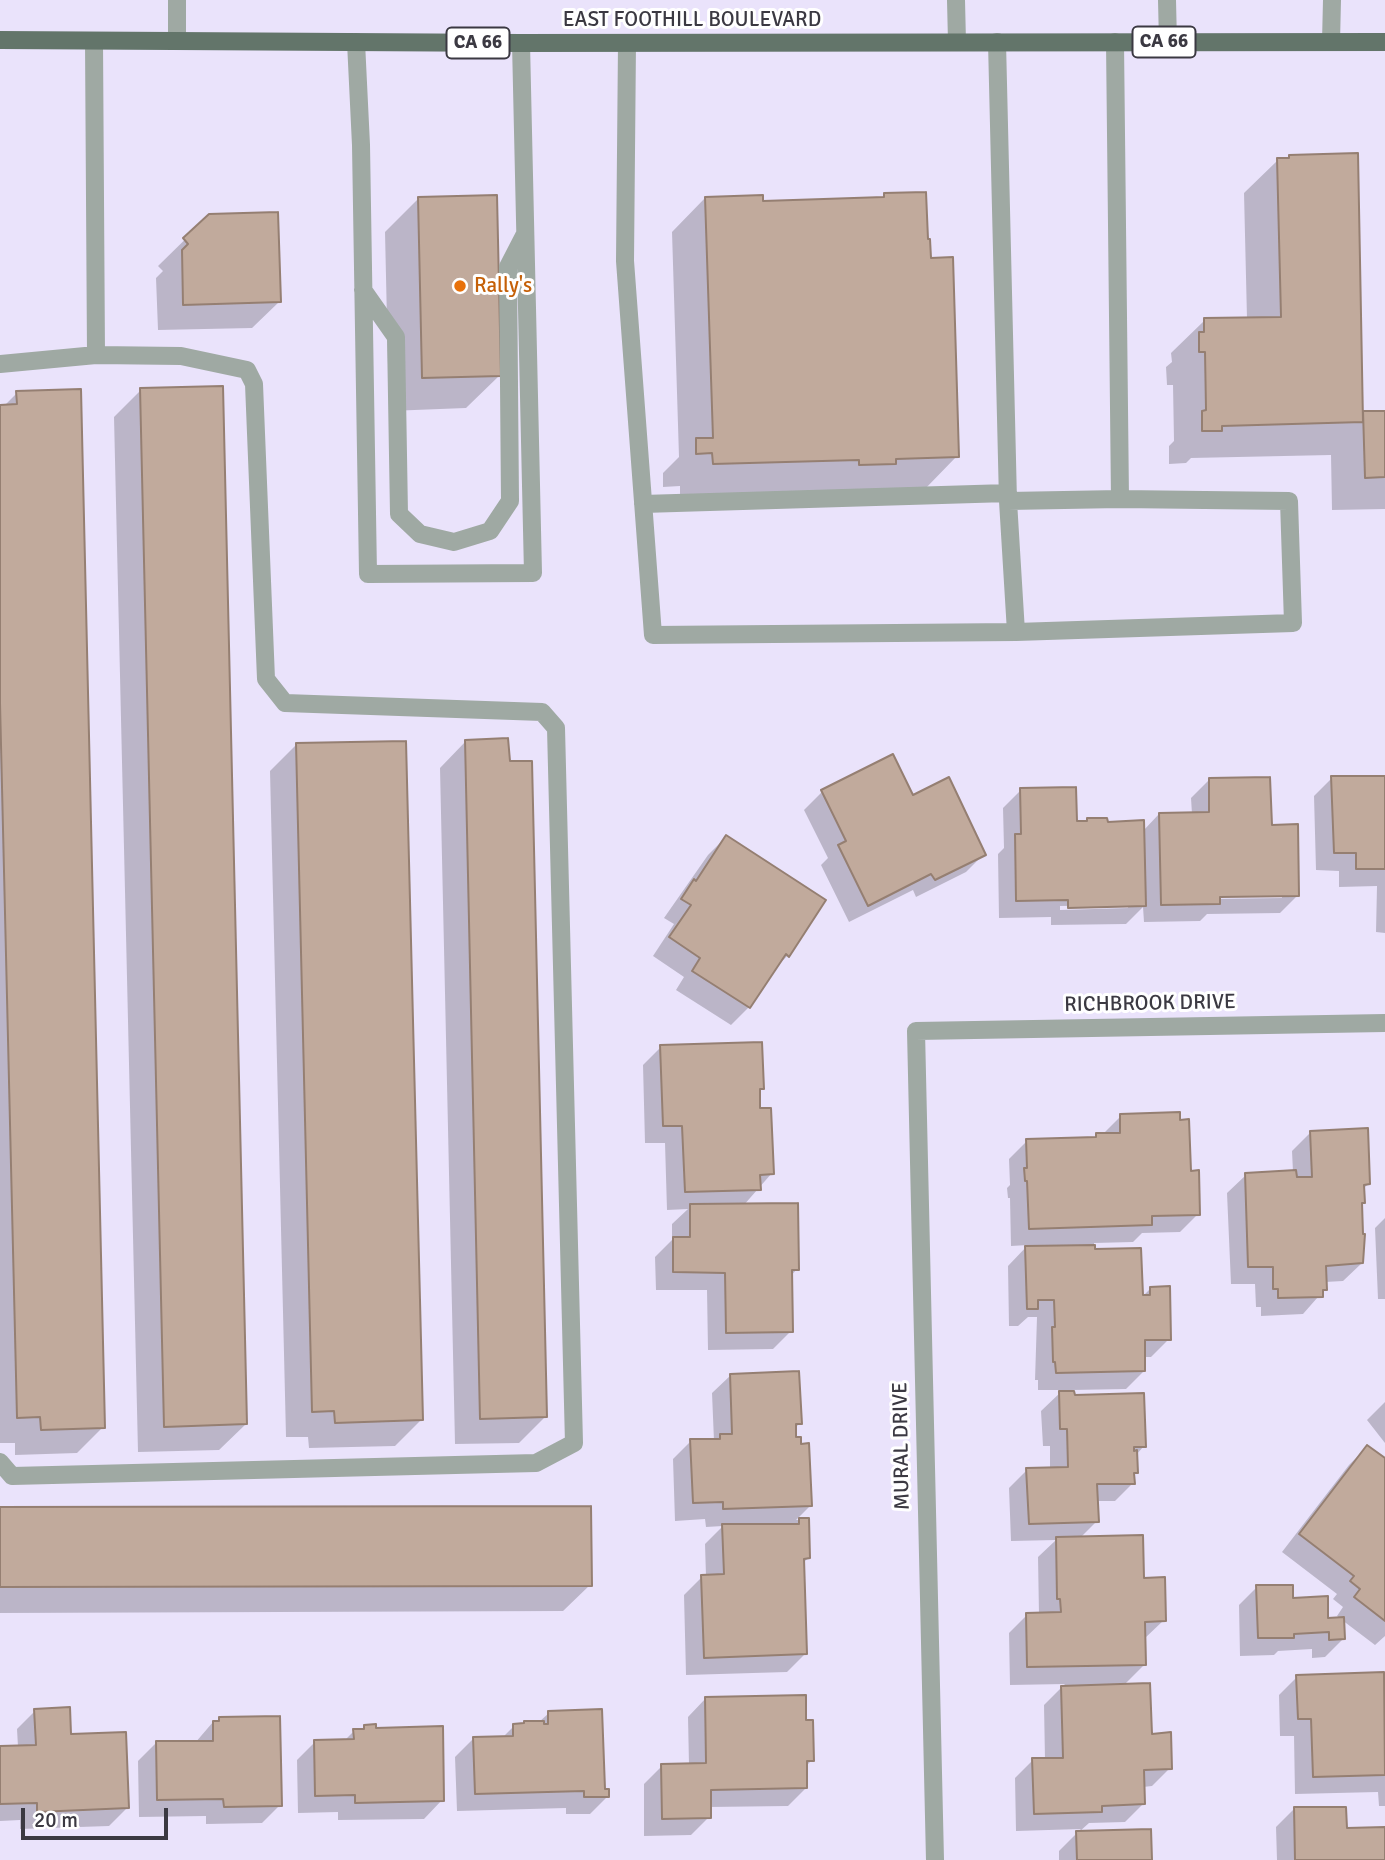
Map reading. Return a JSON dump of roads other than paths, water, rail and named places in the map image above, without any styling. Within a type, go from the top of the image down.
[{"type":"main road","name":"EAST FOOTHILL BOULEVARD","points":[[0,40],[521,43],[1385,42]]},
{"type":"street","points":[[177,0],[177,41]]},
{"type":"street","points":[[957,0],[957,42]]},
{"type":"street","points":[[1167,0],[1168,42]]},
{"type":"street","points":[[1331,42],[1332,0]]},
{"type":"street","points":[[94,41],[96,355]]},
{"type":"street","points":[[356,42],[361,145],[368,574],[533,573],[521,43]]},
{"type":"street","points":[[997,42],[1008,497],[1016,632]]},
{"type":"street","points":[[1115,42],[1120,499]]},
{"type":"street","points":[[627,43],[625,261],[643,504],[653,635],[1016,632],[1293,624],[1289,501],[1008,497],[643,504]]},
{"type":"street","points":[[363,290],[396,337],[399,514],[421,534],[454,542],[490,531],[510,501],[508,267],[525,232]]},
{"type":"street","points":[[0,364],[96,355],[181,356],[247,370],[254,384],[266,679],[285,703],[542,712],[556,728],[574,1443],[536,1463],[12,1476],[0,1462]]},
{"type":"street","name":"RICHBROOK DRIVE","points":[[916,1031],[1385,1023]]},
{"type":"street","name":"MURAL DRIVE","points":[[916,1031],[935,1860]]},
{"type":"place","name":"Rally's","points":[[460,286]]}]
